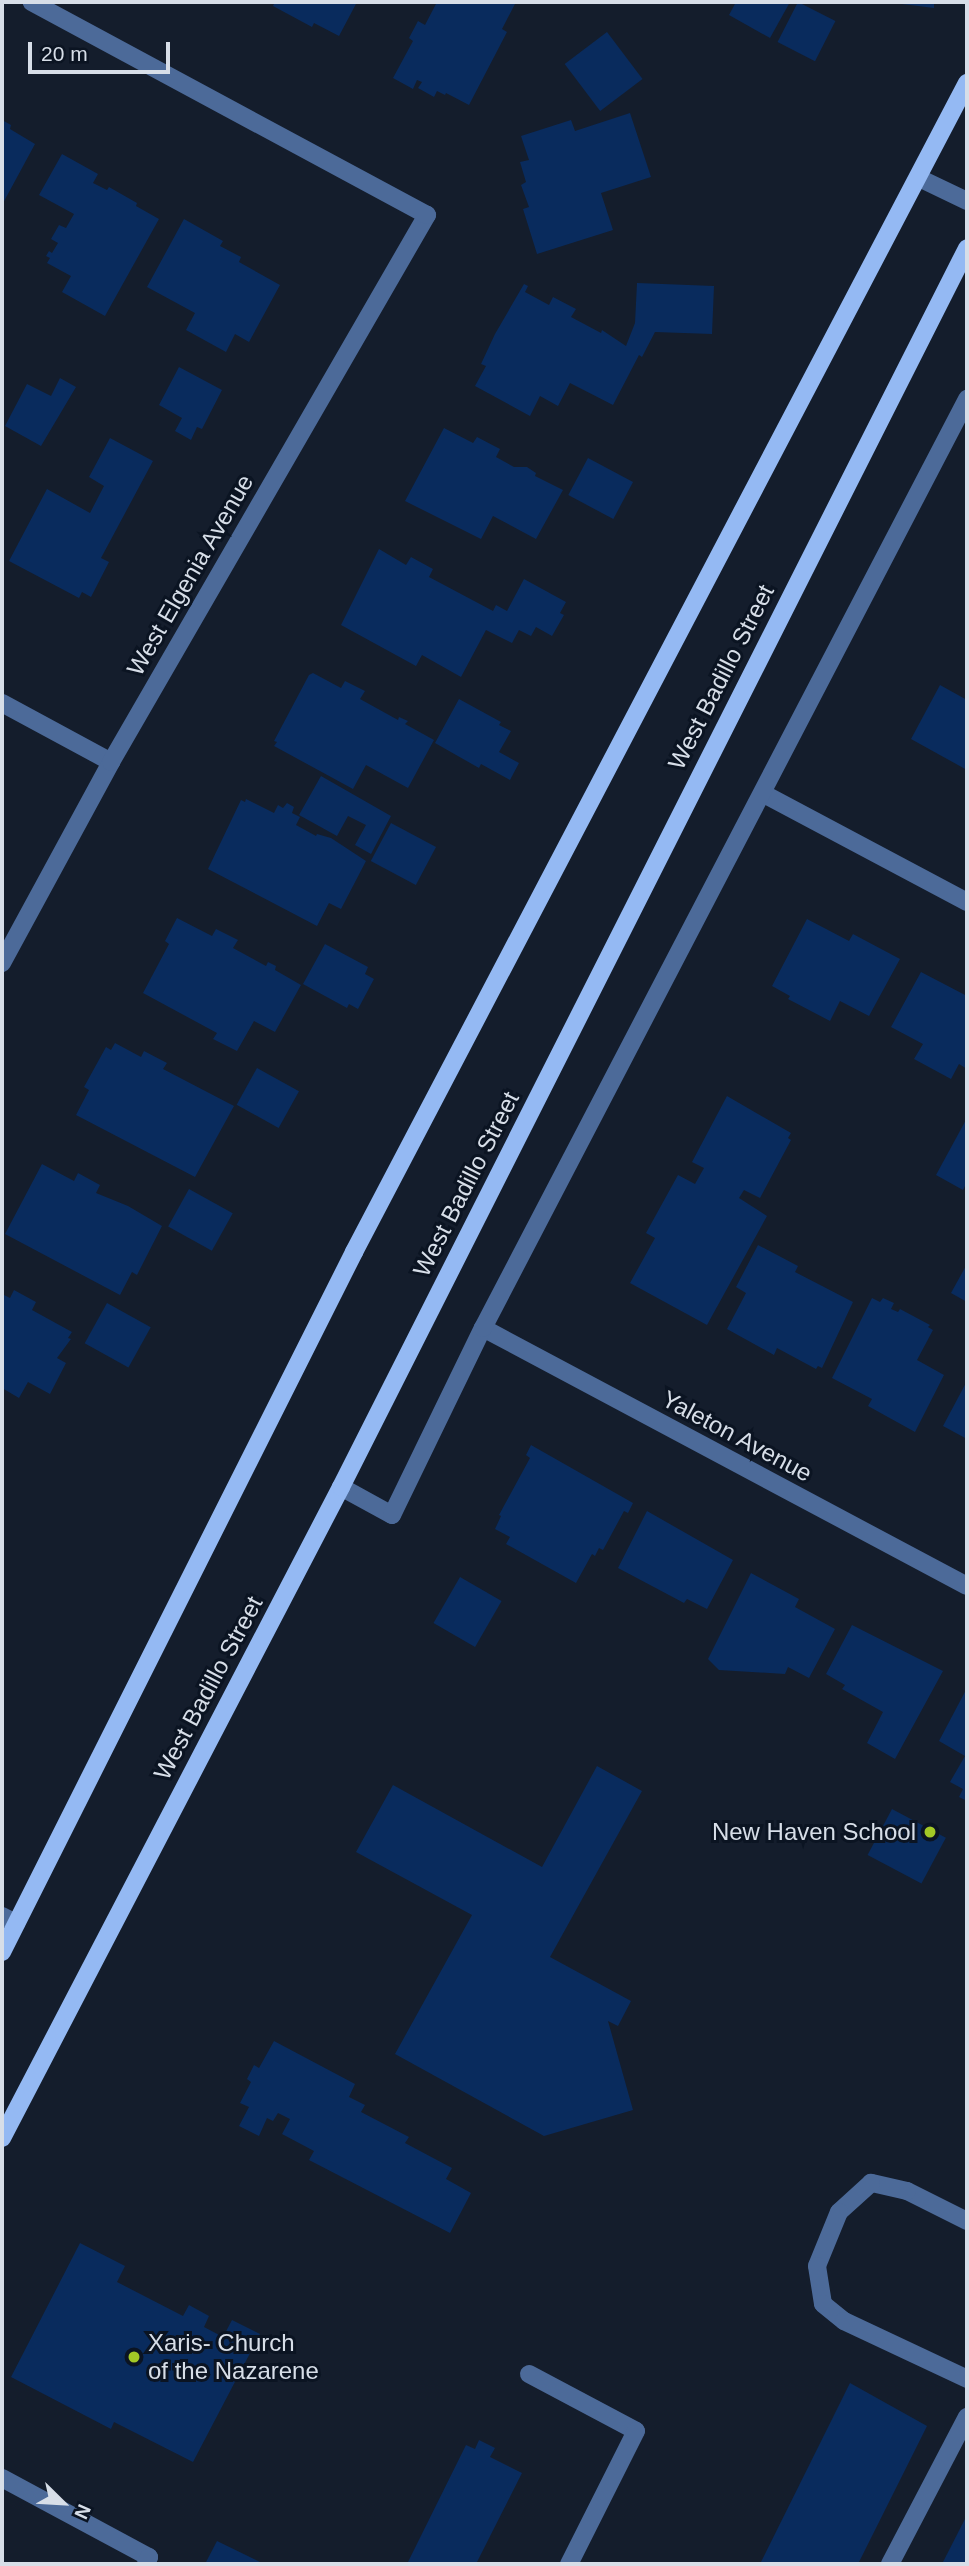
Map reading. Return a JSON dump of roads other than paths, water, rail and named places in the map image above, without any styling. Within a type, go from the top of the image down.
[{"type":"main road","points":[[2,1952],[9,1920],[967,83]]},
{"type":"main road","name":"West Badillo Street","points":[[2,2138],[341,1487],[967,248]]},
{"type":"street","name":"West Elgenia Avenue","points":[[2,963],[111,762],[427,215],[32,2]]},
{"type":"street","points":[[919,178],[967,201]]},
{"type":"street","points":[[341,1487],[391,1515],[483,1328],[764,794],[967,399]]},
{"type":"street","points":[[2,703],[111,762]]},
{"type":"street","points":[[764,794],[967,902]]},
{"type":"street","name":"Yaleton Avenue","points":[[483,1328],[967,1586]]},
{"type":"street","points":[[967,2221],[907,2191],[871,2183],[839,2212],[817,2266],[823,2304],[844,2321],[967,2379]]},
{"type":"street","points":[[529,2374],[636,2431],[569,2564]]},
{"type":"street","points":[[890,2564],[967,2417]]},
{"type":"street","points":[[2,2478],[149,2557],[146,2564]]},
{"type":"place","name":"New Haven School","points":[[930,1832]]},
{"type":"place","name":"Xaris- Church of the Nazarene","points":[[134,2357]]}]
